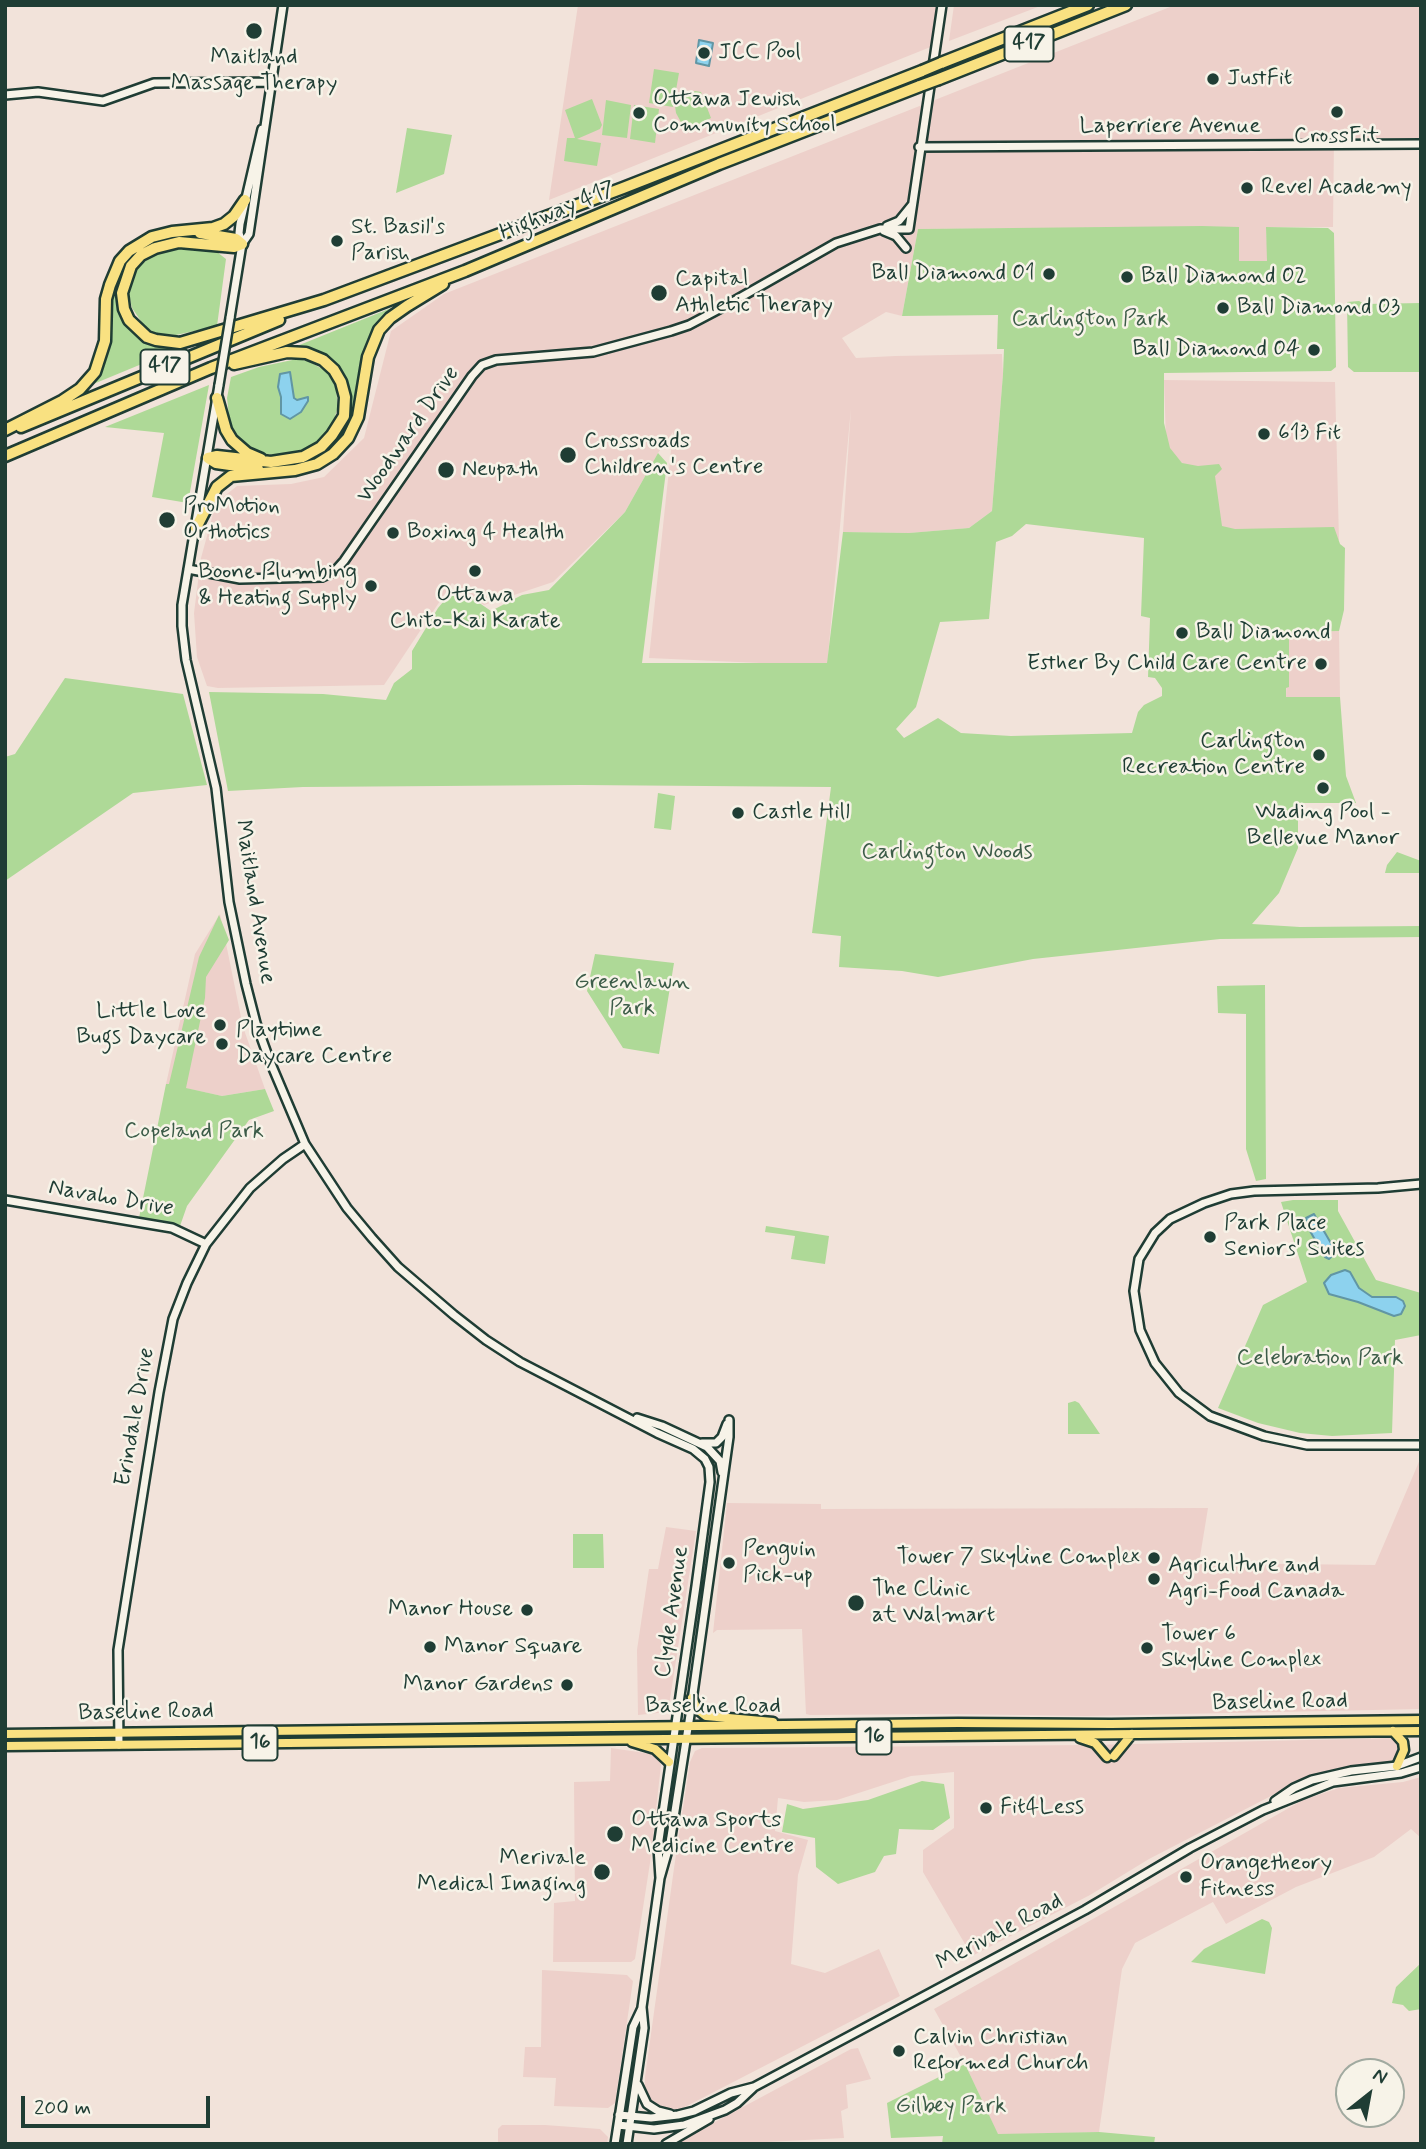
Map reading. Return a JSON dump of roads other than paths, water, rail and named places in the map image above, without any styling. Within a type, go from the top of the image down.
[{"type":"highway","name":"417","points":[[5,432],[324,300],[622,188],[1088,5]]},
{"type":"highway","name":"Highway 417","points":[[5,456],[211,369],[465,271],[719,164],[1126,5]]},
{"type":"highway","points":[[5,432],[80,389],[95,372],[105,341],[106,299],[120,261],[142,242],[172,232],[213,228],[224,224],[234,216],[245,200]]},
{"type":"highway","points":[[172,232],[236,239],[242,244],[234,247],[179,242],[141,255],[131,266],[122,293],[129,320],[148,337],[180,344],[324,300]]},
{"type":"highway","points":[[196,528],[211,497],[226,479],[238,474],[295,471],[317,464],[341,446],[358,417],[368,357],[379,330],[407,306],[465,271]]},
{"type":"highway","points":[[208,458],[217,456],[271,462],[303,457],[321,447],[337,428],[344,416],[346,403],[341,382],[334,370],[323,360],[306,353],[287,352],[211,369]]},
{"type":"highway","points":[[217,398],[226,430],[236,444],[247,453],[271,462]]},
{"type":"highway","points":[[208,458],[216,463],[281,472]]},
{"type":"main road","name":"Maitland Avenue","points":[[242,244],[239,233],[264,121],[283,5]]},
{"type":"main road","points":[[880,229],[899,221],[912,205],[942,5]]},
{"type":"main road","points":[[5,95],[38,92],[103,101],[154,83],[270,82]]},
{"type":"main road","name":"Maitland Avenue","points":[[264,121],[264,141],[248,234],[242,244],[182,605],[186,660],[216,788],[229,902],[256,1023],[305,1144],[347,1208],[398,1267],[444,1307],[506,1354],[698,1452],[708,1463],[711,1477]]},
{"type":"main road","name":"Laperriere Avenue","points":[[919,147],[1421,144]]},
{"type":"main road","name":"Woodward Drive","points":[[188,569],[240,579],[322,577],[344,561],[482,365],[503,359],[593,352],[689,325],[836,243],[880,229],[909,229],[912,205]]},
{"type":"main road","points":[[880,229],[896,236],[906,248]]},
{"type":"main road","name":"Erindale Drive","points":[[119,1745],[118,1650],[173,1320],[206,1244],[250,1188],[305,1144]]},
{"type":"main road","points":[[1421,1184],[1378,1188],[1254,1191],[1231,1194],[1204,1203],[1170,1219],[1155,1233],[1139,1259],[1134,1291],[1140,1330],[1155,1363],[1179,1393],[1210,1416],[1264,1436],[1307,1445],[1421,1444]]},
{"type":"main road","name":"Navaho Drive","points":[[5,1200],[172,1228],[184,1231],[206,1244]]},
{"type":"main road","name":"Maitland Avenue","points":[[619,1412],[662,1426],[701,1443],[720,1461],[723,1478]]},
{"type":"main road","name":"Clyde Avenue","points":[[629,2127],[644,2028],[642,2007],[660,1878],[670,1843],[687,1738],[729,1437],[729,1420],[722,1437],[716,1443],[701,1443]]},
{"type":"main road","name":"Clyde Avenue","points":[[660,1878],[658,1847],[711,1477]]},
{"type":"main road","points":[[702,1543],[713,1550]]},
{"type":"main road","points":[[692,1698],[697,1709],[706,1716],[793,1725]]},
{"type":"main road","name":"Baseline Road","points":[[5,1734],[1421,1719]]},
{"type":"main road","points":[[1279,1722],[1280,1733]]},
{"type":"main road","points":[[968,1723],[969,1736]]},
{"type":"main road","points":[[1206,1723],[1206,1734]]},
{"type":"main road","points":[[1110,1735],[1111,1724]]},
{"type":"main road","points":[[467,1729],[467,1741]]},
{"type":"main road","points":[[1393,1731],[1402,1742],[1404,1750],[1397,1766]]},
{"type":"main road","name":"Baseline Road","points":[[5,1746],[1421,1731]]},
{"type":"main road","points":[[1064,1735],[1088,1739],[1111,1756],[1132,1734]]},
{"type":"main road","points":[[622,1740],[655,1749],[669,1762]]},
{"type":"main road","name":"Merivale Road","points":[[1263,1810],[1294,1788],[1312,1780],[1351,1771],[1397,1766],[1421,1757]]},
{"type":"main road","name":"Merivale Road","points":[[620,2115],[660,2118],[678,2115],[731,2093],[754,2087],[1085,1910],[1190,1848],[1263,1810],[1333,1782],[1401,1773],[1421,1767]]},
{"type":"main road","name":"Clyde Avenue","points":[[618,2125],[633,2026],[642,2007]]},
{"type":"main road","points":[[637,2080],[643,2098],[650,2106],[658,2111],[678,2115]]},
{"type":"main road","name":"Merivale Road","points":[[618,2125],[676,2127],[725,2110],[754,2087]]},
{"type":"main road","points":[[666,2144],[725,2110]]},
{"type":"main road","points":[[615,2144],[618,2125]]},
{"type":"main road","points":[[627,2144],[629,2127]]},
{"type":"water","name":"JCC Pool","points":[[699,40],[713,43],[709,66],[696,63]]},
{"type":"water","points":[[290,372],[294,398],[297,400],[308,397],[308,401],[301,412],[290,419],[281,414],[278,387],[280,374]]},
{"type":"water","points":[[1314,1214],[1335,1253],[1329,1259],[1325,1257],[1310,1231],[1306,1218]]},
{"type":"water","points":[[1345,1270],[1350,1272],[1359,1288],[1372,1297],[1396,1297],[1403,1301],[1405,1306],[1401,1314],[1394,1316],[1329,1294],[1324,1283],[1331,1275]]},
{"type":"place","name":"Maitland Massage Therapy","points":[[254,31]]},
{"type":"place","name":"JCC Pool","points":[[704,53]]},
{"type":"place","name":"JustFit","points":[[1213,79]]},
{"type":"place","name":"CrossFit","points":[[1337,112]]},
{"type":"place","name":"Ottawa Jewish Community School","points":[[639,113]]},
{"type":"place","name":"Revel Academy","points":[[1247,188]]},
{"type":"place","name":"St. Basil's Parish","points":[[337,241]]},
{"type":"place","name":"Ball Diamond 01","points":[[1049,274]]},
{"type":"place","name":"Ball Diamond 02","points":[[1127,277]]},
{"type":"place","name":"Capital Athletic Therapy","points":[[659,293]]},
{"type":"place","name":"Ball Diamond 03","points":[[1223,308]]},
{"type":"place","name":"Ball Diamond 04","points":[[1314,350]]},
{"type":"place","name":"613 Fit","points":[[1264,434]]},
{"type":"place","name":"Crossroads Children's Centre","points":[[568,455]]},
{"type":"place","name":"Neupath","points":[[446,470]]},
{"type":"place","name":"ProMotion Orthotics","points":[[167,520]]},
{"type":"place","name":"Boxing 4 Health","points":[[393,533]]},
{"type":"place","name":"Ottawa Chito-Kai Karate","points":[[475,571]]},
{"type":"place","name":"Boone Plumbing & Heating Supply","points":[[371,586]]},
{"type":"place","name":"Ball Diamond","points":[[1182,633]]},
{"type":"place","name":"Esther By Child Care Centre","points":[[1321,664]]},
{"type":"place","name":"Carlington Recreation Centre","points":[[1319,755]]},
{"type":"place","name":"Wading Pool - Bellevue Manor","points":[[1323,788]]},
{"type":"place","name":"Castle Hill","points":[[738,813]]},
{"type":"place","name":"Little Love Bugs Daycare","points":[[220,1025]]},
{"type":"place","name":"Playtime Daycare Centre","points":[[222,1044]]},
{"type":"place","name":"Park Place Seniors' Suites","points":[[1210,1237]]},
{"type":"place","name":"Tower 7 Skyline Complex","points":[[1154,1558]]},
{"type":"place","name":"Penguin Pick-up","points":[[729,1563]]},
{"type":"place","name":"Agriculture and Agri-Food Canada","points":[[1154,1579]]},
{"type":"place","name":"The Clinic at Walmart","points":[[856,1603]]},
{"type":"place","name":"Manor House","points":[[527,1610]]},
{"type":"place","name":"Manor Square","points":[[430,1647]]},
{"type":"place","name":"Tower 6 Skyline Complex","points":[[1147,1648]]},
{"type":"place","name":"Manor Gardens","points":[[567,1685]]},
{"type":"place","name":"Fit4Less","points":[[986,1808]]},
{"type":"place","name":"Ottawa Sports Medicine Centre","points":[[615,1834]]},
{"type":"place","name":"Merivale Medical Imaging","points":[[602,1872]]},
{"type":"place","name":"Orangetheory Fitness","points":[[1186,1877]]},
{"type":"place","name":"Calvin Christian Reformed Church","points":[[899,2051]]},
{"type":"park label","name":"Carlington Park","points":[[1090,320]]},
{"type":"park label","name":"Carlington Woods","points":[[947,853]]},
{"type":"park label","name":"Greenlawn Park","points":[[632,996]]},
{"type":"park label","name":"Copeland Park","points":[[194,1132]]},
{"type":"park label","name":"Celebration Park","points":[[1320,1359]]},
{"type":"park label","name":"Gilbey Park","points":[[951,2107]]}]
